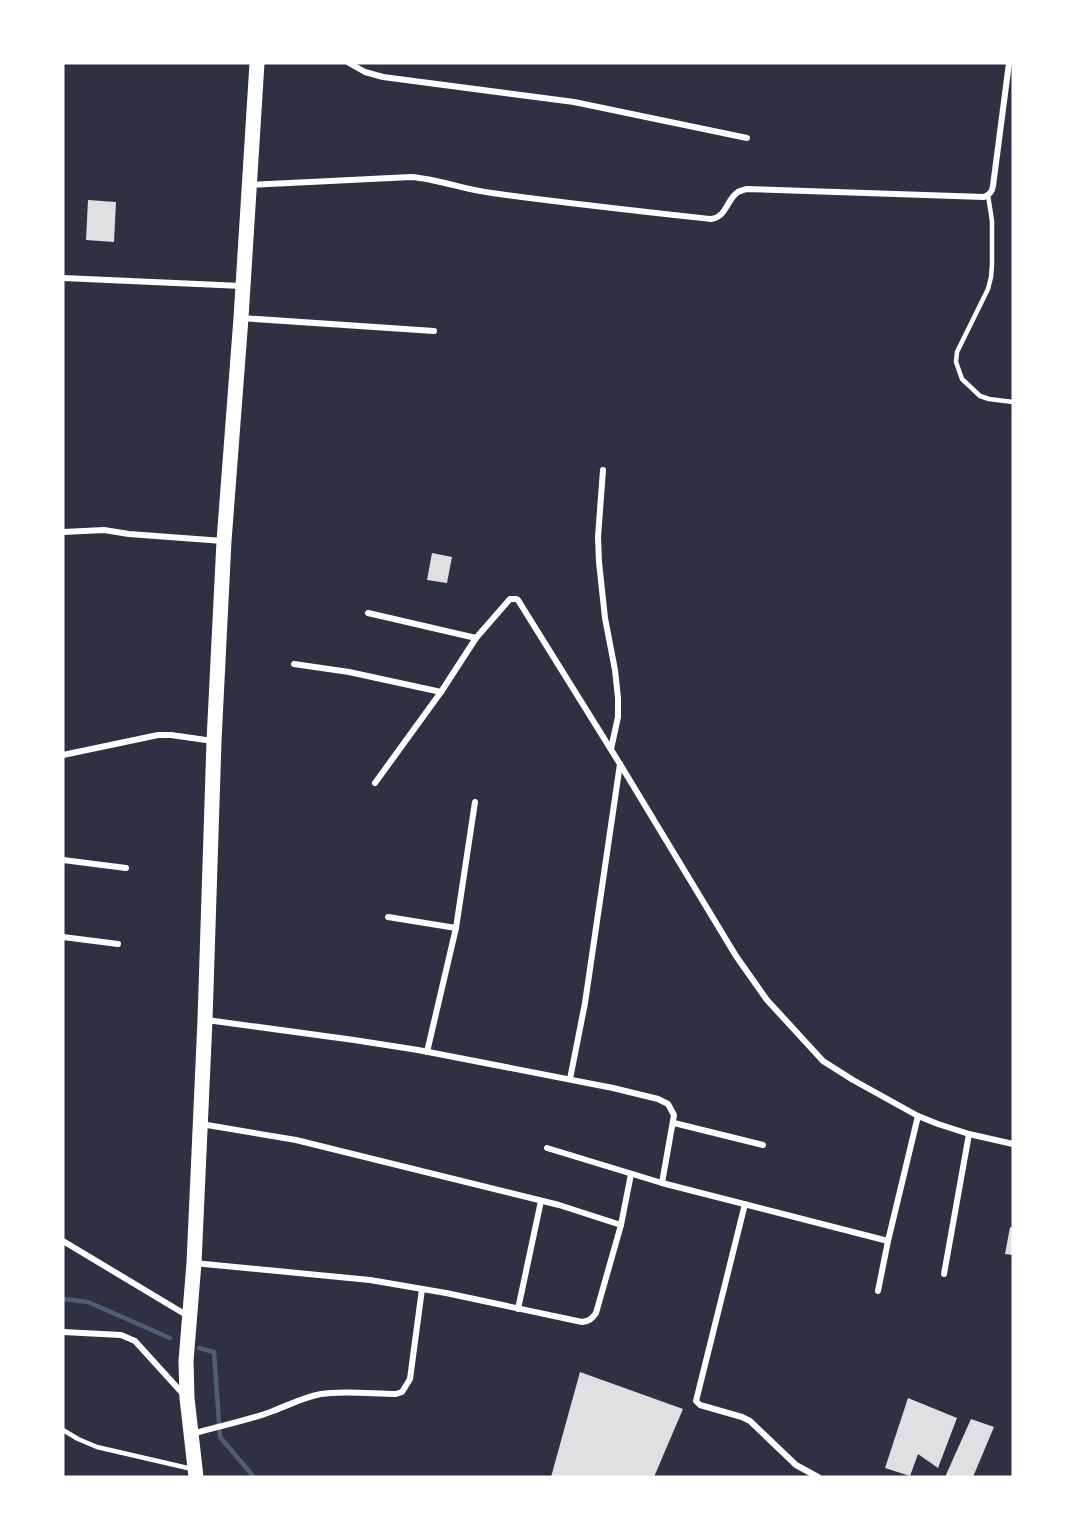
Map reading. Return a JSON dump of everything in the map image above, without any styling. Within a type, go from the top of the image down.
[{"type":"highway","points":[[195,1473],[198,1432],[188,1398],[186,1361],[194,1263],[224,541],[242,318],[257,63]]},
{"type":"street","points":[[349,63],[372,75],[574,102],[747,138]]},
{"type":"street","points":[[249,185],[411,177],[435,180],[489,193],[711,219],[717,218],[724,212],[739,191],[747,189],[980,197],[992,191],[1009,63]]},
{"type":"street","points":[[63,278],[243,286]]},
{"type":"street","points":[[242,318],[434,332]]},
{"type":"street","points":[[603,470],[598,562],[618,698],[618,717],[610,749]]},
{"type":"street","points":[[63,532],[104,530],[224,541]]},
{"type":"street","points":[[375,783],[441,692],[476,638],[510,599],[518,600],[736,956],[767,1000],[823,1061],[853,1080],[918,1116],[969,1134],[1013,1144]]},
{"type":"street","points":[[368,613],[476,638]]},
{"type":"street","points":[[294,664],[349,672],[441,692]]},
{"type":"street","points":[[63,755],[158,735],[214,741]]},
{"type":"street","points":[[570,1079],[585,1003],[620,764]]},
{"type":"street","points":[[427,1052],[456,928],[475,802]]},
{"type":"street","points":[[63,860],[126,868]]},
{"type":"street","points":[[388,917],[456,928]]},
{"type":"street","points":[[63,937],[118,944]]},
{"type":"street","points":[[205,1020],[427,1052],[570,1079],[658,1100],[668,1104],[674,1115],[662,1183]]},
{"type":"street","points":[[878,1291],[918,1116]]},
{"type":"street","points":[[674,1123],[763,1145]]},
{"type":"street","points":[[200,1124],[296,1140],[541,1201],[621,1225]]},
{"type":"street","points":[[944,1274],[969,1134]]},
{"type":"street","points":[[547,1148],[662,1183],[888,1241]]},
{"type":"street","points":[[194,1263],[370,1280],[582,1322],[587,1321],[592,1319],[596,1313],[621,1225],[631,1174]]},
{"type":"street","points":[[518,1309],[541,1201]]},
{"type":"street","points":[[745,1204],[696,1401],[700,1405],[750,1421],[796,1465],[818,1477]]},
{"type":"street","points":[[63,1241],[189,1316]]},
{"type":"street","points":[[198,1432],[273,1411],[296,1401],[322,1394],[396,1394],[402,1392],[410,1379],[422,1289]]},
{"type":"street","points":[[63,1332],[121,1335],[135,1341],[188,1398]]},
{"type":"lane","points":[[988,195],[992,221],[991,277],[988,289],[957,352],[956,362],[962,379],[980,396],[1013,402]]},
{"type":"lane","points":[[63,1430],[97,1447],[195,1473]]},
{"type":"building","points":[[88,200],[116,202],[114,242],[86,240]]},
{"type":"building","points":[[432,553],[452,557],[447,583],[427,580]]},
{"type":"building","points":[[1010,1227],[1013,1228],[1013,1255],[1005,1254]]},
{"type":"building","points":[[580,1372],[683,1409],[654,1477],[551,1477]]},
{"type":"building","points":[[908,1398],[957,1418],[938,1468],[918,1454],[910,1476],[885,1468]]},
{"type":"building","points":[[971,1419],[994,1427],[973,1477],[945,1477]]},
{"type":"waterway","points":[[63,1299],[88,1302],[170,1338]]},
{"type":"waterway","points":[[199,1348],[214,1352],[220,1437],[254,1477]]}]
